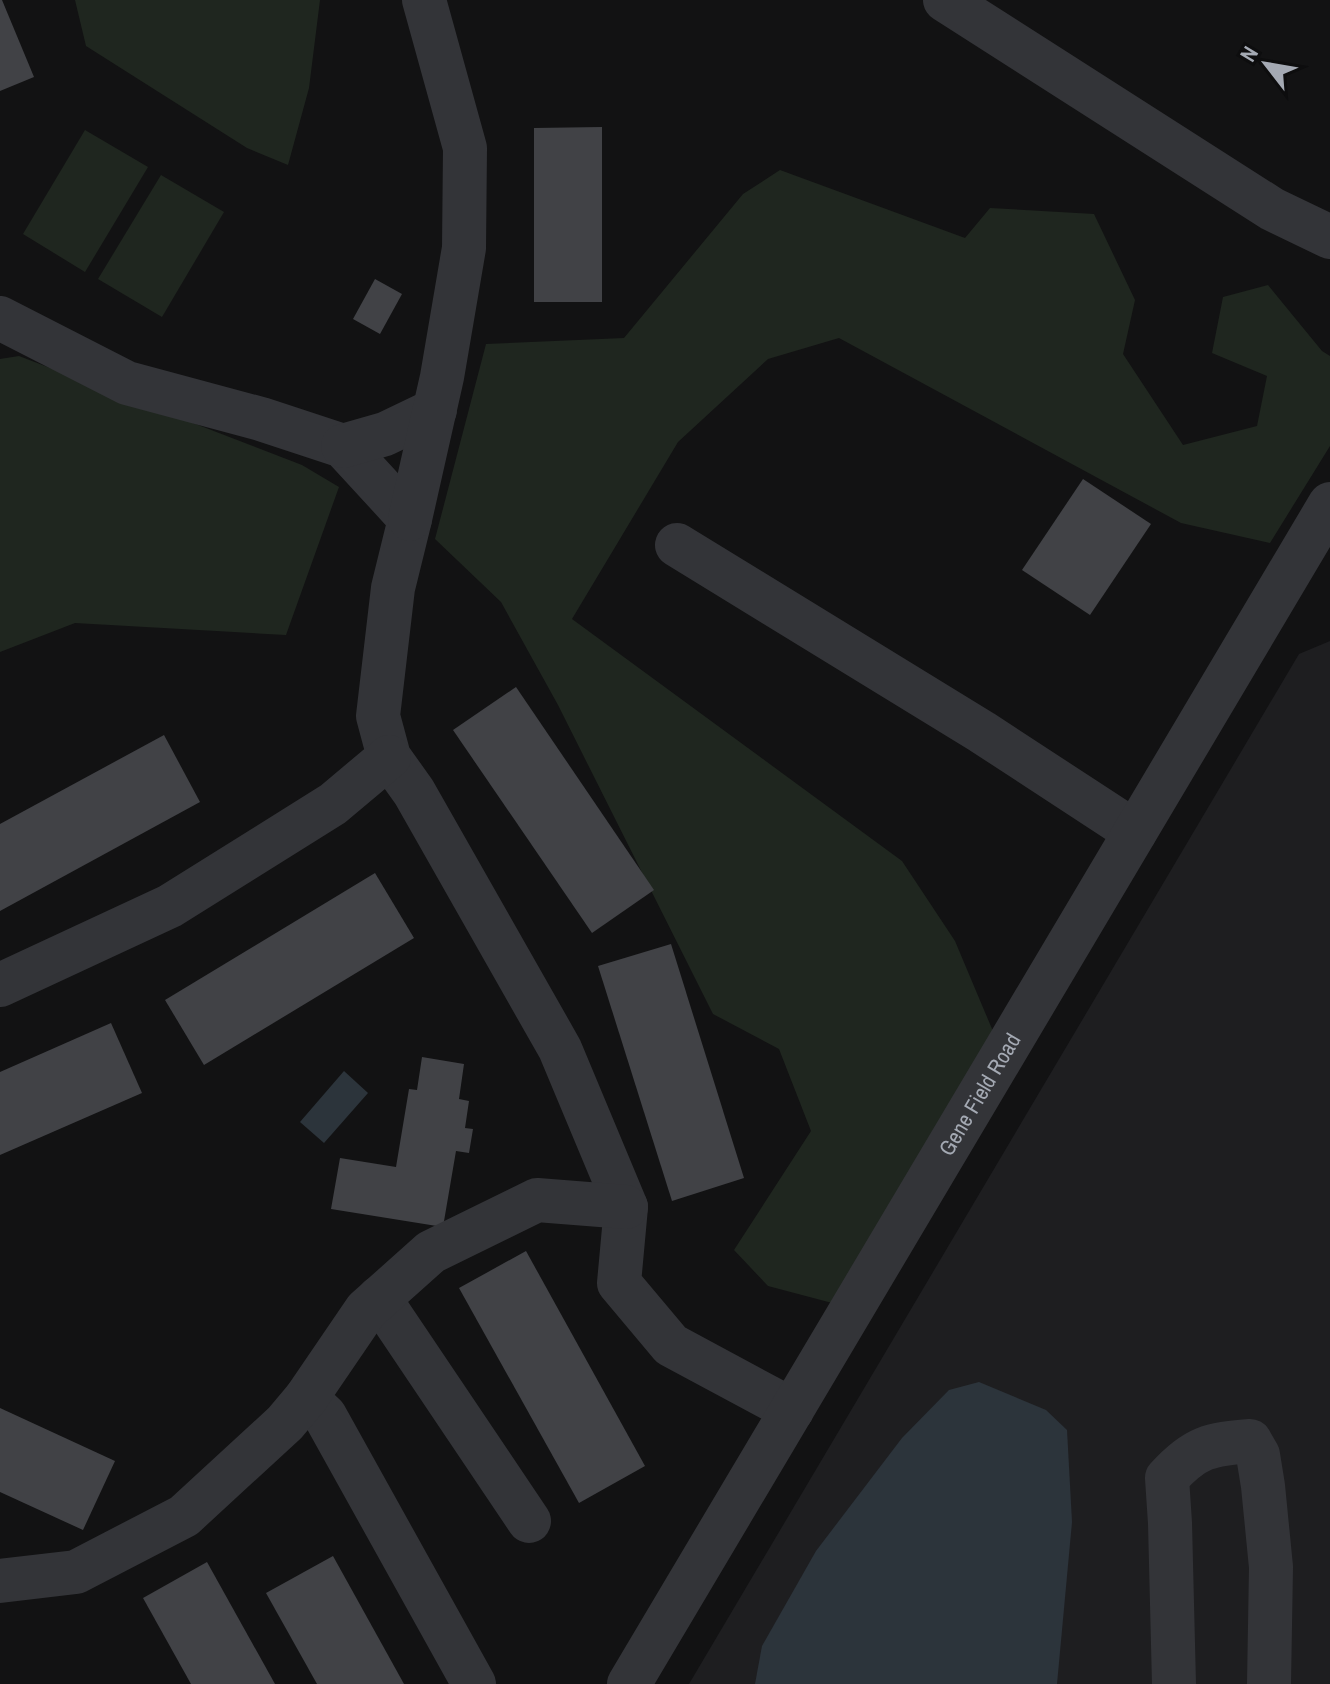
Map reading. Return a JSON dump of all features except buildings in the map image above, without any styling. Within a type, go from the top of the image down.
[{"type":"street","points":[[424,0],[465,148],[464,248],[442,377],[393,588],[378,716],[389,757],[414,792],[560,1049],[626,1207],[619,1283],[671,1345],[792,1410]]},
{"type":"street","points":[[945,0],[1272,209],[1330,237]]},
{"type":"street","points":[[0,318],[127,383],[261,419],[343,446],[410,519]]},
{"type":"street","points":[[343,446],[385,434],[435,410]]},
{"type":"street","name":"Gene Field Road","points":[[629,1684],[1330,504]]},
{"type":"street","points":[[677,545],[982,732],[1135,832]]},
{"type":"street","points":[[0,985],[170,906],[333,804],[389,757]]},
{"type":"street","points":[[0,1581],[76,1572],[184,1516],[285,1423],[306,1398],[366,1310],[431,1252],[537,1200],[626,1207]]},
{"type":"street","points":[[379,1298],[529,1521]]},
{"type":"street","points":[[306,1398],[325,1416],[474,1684]]},
{"type":"street","points":[[1174,1684],[1167,1478],[1183,1460],[1212,1444],[1250,1441],[1258,1455],[1271,1567],[1269,1684]]},
{"type":"shaded area","points":[[75,0],[320,0],[309,88],[288,165],[247,148],[86,46]]},
{"type":"shaded area","points":[[85,130],[148,167],[85,272],[23,234]]},
{"type":"shaded area","points":[[780,170],[965,238],[990,208],[1094,214],[1135,300],[1123,354],[1183,445],[1257,426],[1267,376],[1212,353],[1223,297],[1268,285],[1322,351],[1330,356],[1330,446],[1270,543],[1181,523],[839,338],[768,359],[678,442],[572,619],[902,861],[955,941],[995,1036],[836,1304],[768,1286],[734,1250],[811,1131],[779,1049],[713,1014],[558,705],[501,602],[435,539],[486,344],[624,338],[743,194]]},
{"type":"shaded area","points":[[161,175],[224,212],[162,317],[98,279]]},
{"type":"shaded area","points":[[19,356],[302,465],[339,487],[286,635],[75,623],[0,652],[0,359]]},
{"type":"shaded area","points":[[1330,641],[1330,1684],[689,1684],[1299,654]]},
{"type":"shaded area","points":[[344,1071],[368,1093],[324,1143],[300,1122]]},
{"type":"shaded area","points":[[979,1382],[1046,1410],[1067,1430],[1072,1522],[1057,1684],[755,1684],[762,1646],[816,1551],[902,1438],[949,1390]]}]
